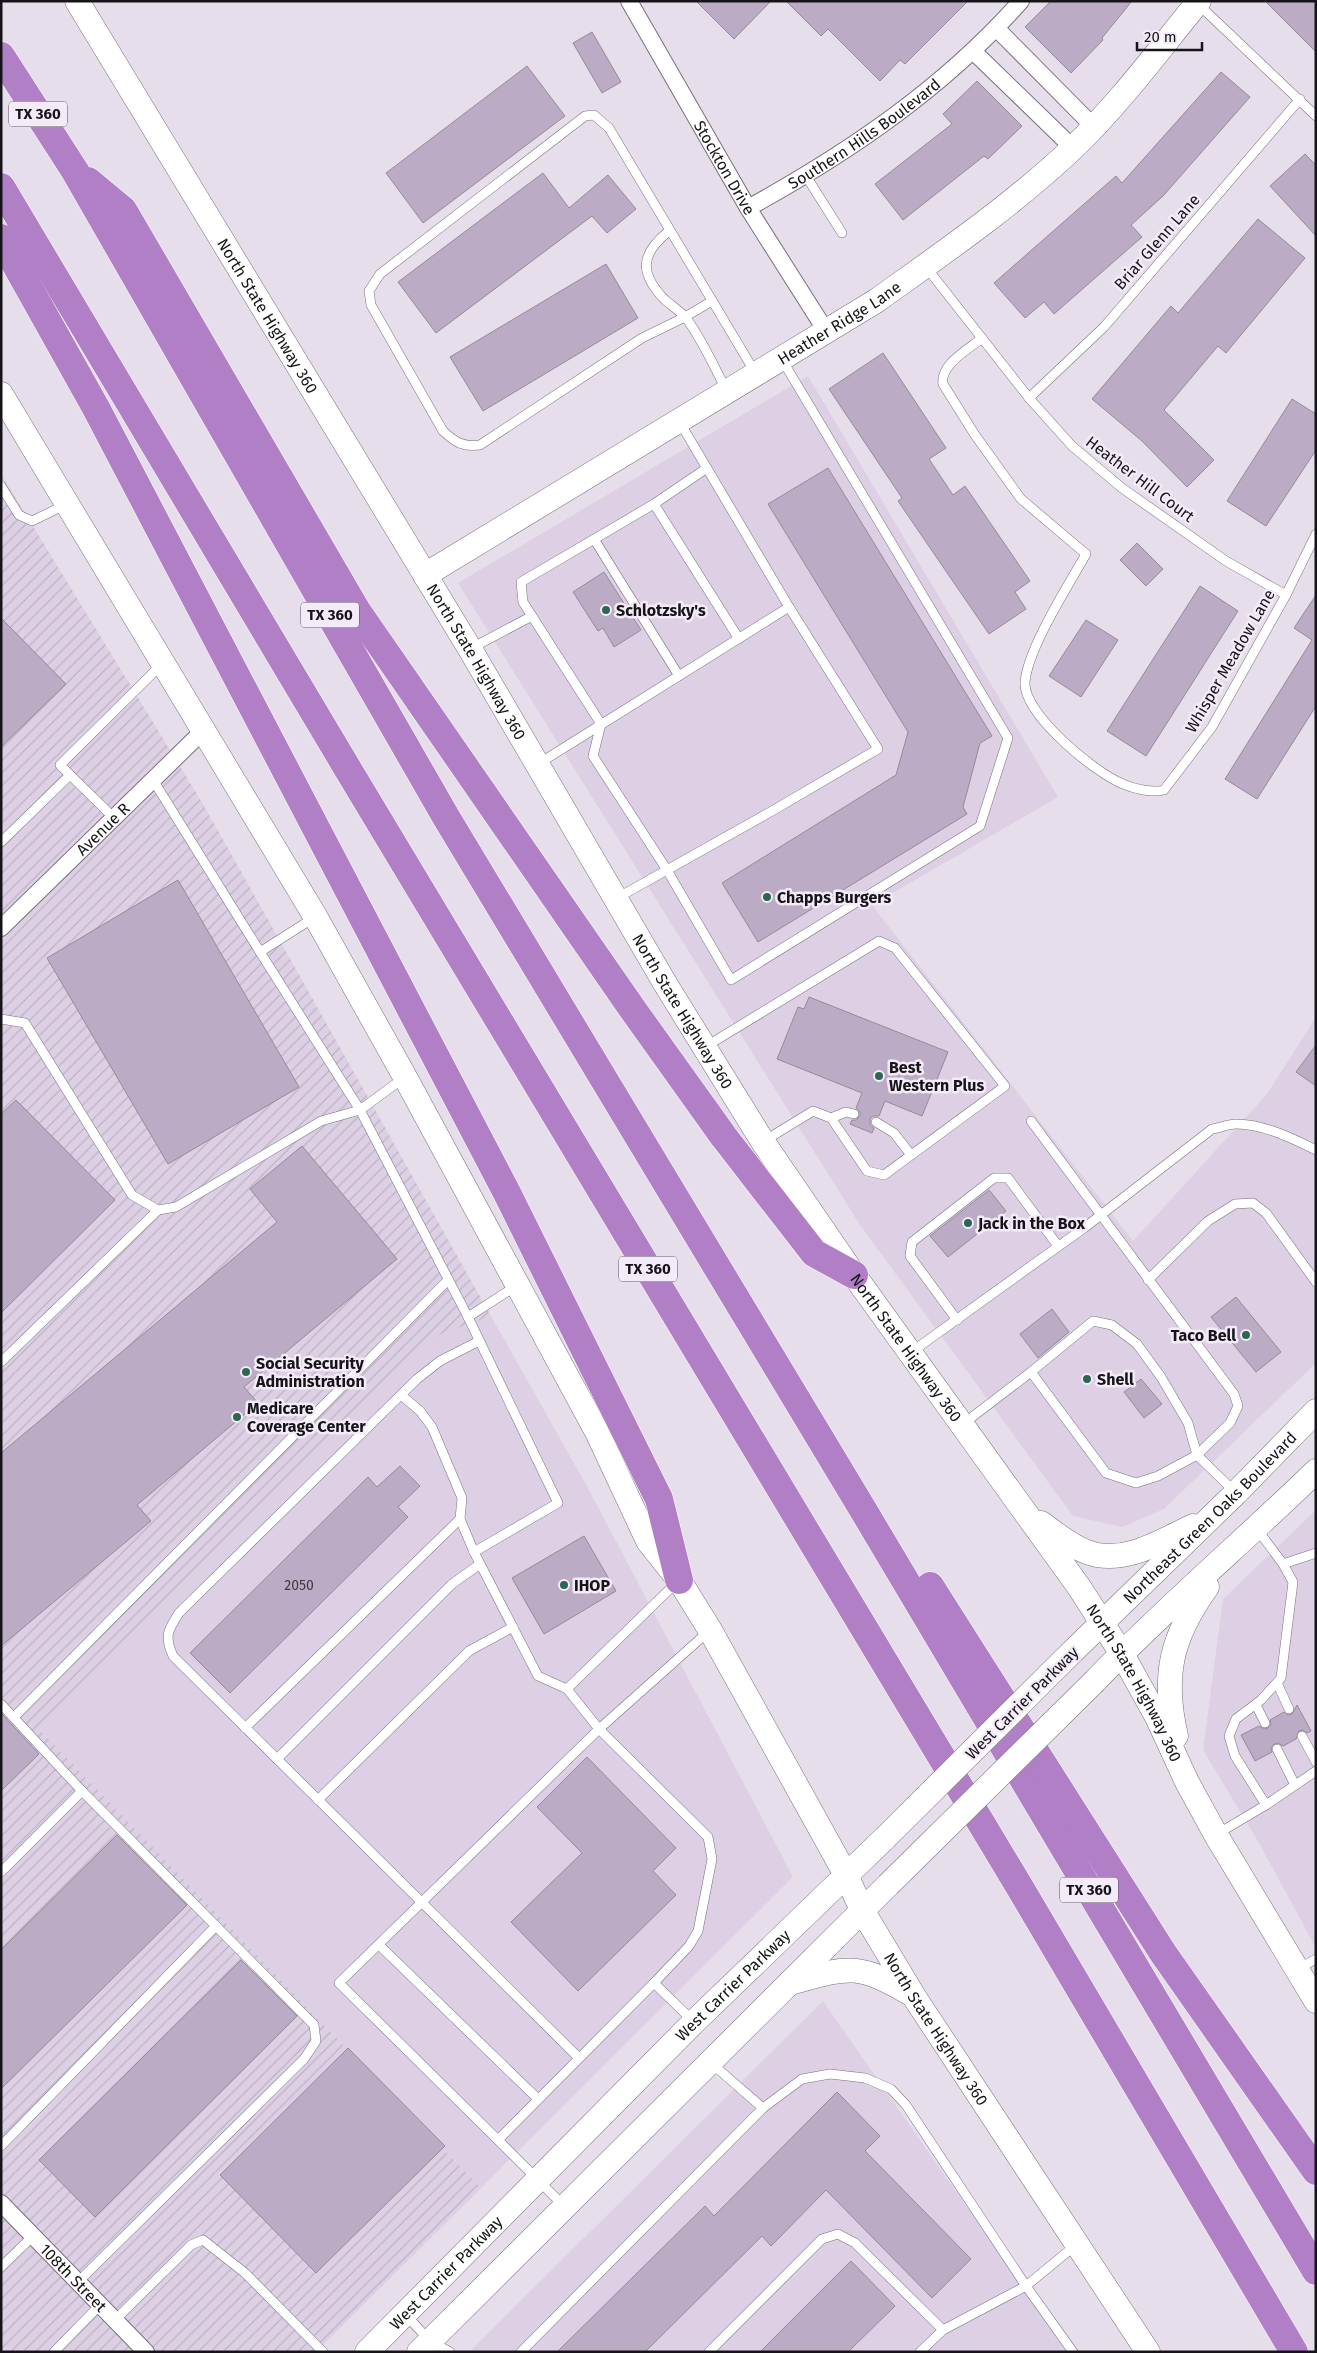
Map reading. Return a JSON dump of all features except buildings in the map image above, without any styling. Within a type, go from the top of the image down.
[{"type":"highway","name":"TX 360","points":[[1,56],[75,171],[446,817],[862,1508],[1316,2271]]},
{"type":"highway","points":[[75,171],[123,210],[357,611],[631,1007],[724,1137],[814,1253],[854,1275]]},
{"type":"highway","name":"TX 360","points":[[1,186],[361,791],[1014,1878],[1294,2352]]},
{"type":"highway","points":[[1,238],[96,408],[507,1193],[659,1499],[680,1580]]},
{"type":"highway","points":[[862,1508],[913,1560],[1163,1953],[1316,2171]]},
{"type":"main road","name":"North State Highway 360","points":[[77,1],[470,649],[616,898],[763,1142],[910,1354],[1027,1512],[1079,1587],[1122,1654],[1157,1717],[1187,1782],[1216,1835],[1307,1964],[1316,2001]]},
{"type":"main road","name":"Heather Ridge Lane","points":[[425,575],[876,301],[926,266],[1031,184],[1073,148],[1117,103],[1198,2]]},
{"type":"main road","name":"North State Highway 360","points":[[1,394],[164,662],[315,916],[405,1077],[516,1286],[597,1432],[648,1541],[680,1580],[710,1630],[846,1875],[862,1910],[913,1995],[1148,2352]]},
{"type":"main road","name":"Northeast Green Oaks Boulevard","points":[[1103,1625],[1236,1493],[1316,1410]]},
{"type":"main road","points":[[426,2348],[862,1910],[1122,1654],[1257,1529],[1316,1471]]},
{"type":"main road","points":[[1027,1512],[1063,1538],[1087,1552],[1107,1556],[1137,1553],[1208,1519]]},
{"type":"main road","points":[[1187,1782],[1169,1708],[1170,1666],[1179,1633],[1194,1605],[1235,1549]]},
{"type":"main road","name":"West Carrier Parkway","points":[[366,2352],[694,2022],[885,1838],[1071,1653],[1103,1625]]},
{"type":"main road","points":[[788,1984],[834,1971],[856,1969],[875,1974],[913,1995]]},
{"type":"street","name":"Stockton Drive","points":[[629,1],[748,208],[826,331]]},
{"type":"street","name":"Southern Hills Boulevard","points":[[748,208],[840,155],[906,107],[974,52],[1017,6]]},
{"type":"street","points":[[996,28],[1094,127]]},
{"type":"street","points":[[974,52],[1073,148]]},
{"type":"street","name":"Avenue R","points":[[1,928],[204,730]]},
{"type":"street","name":"108th Street","points":[[1,2203],[146,2352]]},
{"type":"lane","points":[[1198,2],[1316,116]]},
{"type":"lane","name":"Briar Glenn Lane","points":[[1029,398],[1104,327],[1300,99]]},
{"type":"lane","points":[[712,301],[685,317],[642,338],[480,445],[468,446],[455,442],[444,431],[371,305],[369,291],[380,274],[585,116],[594,115],[609,128],[756,374]]},
{"type":"lane","points":[[806,176],[842,233]]},
{"type":"lane","points":[[669,231],[654,243],[647,254],[646,266],[654,287],[666,301],[685,317],[728,391]]},
{"type":"lane","name":"Heather Hill Court","points":[[926,266],[1029,398],[1072,446],[1122,488],[1226,561],[1286,595]]},
{"type":"lane","name":"Whisper Meadow Lane","points":[[982,338],[954,360],[942,378],[943,384],[975,435],[1021,499],[1086,554],[1032,654],[1025,684],[1032,707],[1051,730],[1093,766],[1122,784],[1156,792],[1164,790],[1212,727],[1286,595],[1316,534]]},
{"type":"lane","points":[[707,468],[654,504],[521,582],[523,602],[601,724],[593,756],[667,870],[731,980],[980,826],[1008,738],[781,358]]},
{"type":"lane","points":[[616,898],[878,749],[788,607],[679,420]]},
{"type":"lane","points":[[1,486],[19,515],[32,521],[68,504]]},
{"type":"lane","points":[[654,504],[738,638]]},
{"type":"lane","points":[[594,539],[679,676]]},
{"type":"lane","points":[[537,764],[788,607]]},
{"type":"lane","points":[[470,649],[532,616]]},
{"type":"lane","points":[[114,818],[60,765],[164,662]]},
{"type":"lane","points":[[1,842],[70,775]]},
{"type":"lane","points":[[153,780],[360,1110],[468,1317],[558,1502],[474,1552]]},
{"type":"lane","points":[[260,952],[315,916]]},
{"type":"lane","points":[[705,1047],[879,940],[895,948],[1005,1086],[884,1175],[867,1171],[831,1118],[813,1110],[763,1142]]},
{"type":"lane","points":[[1,1019],[25,1023],[132,1195],[158,1210]]},
{"type":"lane","points":[[1,1362],[158,1210],[176,1207],[321,1121],[360,1110],[405,1077]]},
{"type":"lane","points":[[831,1118],[846,1112],[854,1114]]},
{"type":"lane","points":[[1031,1121],[1234,1394],[1238,1406],[1230,1422],[1198,1455],[1158,1476],[1136,1483],[1106,1473],[1031,1372]]},
{"type":"lane","points":[[876,1122],[894,1133],[911,1155]]},
{"type":"lane","points":[[910,1354],[1100,1216],[1212,1129],[1235,1124],[1256,1127],[1290,1138],[1316,1150]]},
{"type":"lane","points":[[957,1320],[910,1256],[912,1242],[994,1178],[1008,1178],[1058,1246]]},
{"type":"lane","points":[[1148,1280],[1208,1221],[1235,1204],[1252,1203],[1266,1213],[1316,1282]]},
{"type":"lane","points":[[14,1717],[448,1280]]},
{"type":"lane","points":[[468,1317],[516,1286]]},
{"type":"lane","points":[[963,1424],[1093,1321],[1112,1325],[1137,1344],[1161,1377],[1188,1423],[1198,1455],[1236,1493]]},
{"type":"lane","points":[[479,1341],[440,1361],[417,1379],[179,1613],[168,1630],[168,1644],[173,1656],[579,2058]]},
{"type":"lane","points":[[401,1395],[420,1410],[432,1428],[462,1498],[460,1519],[474,1552],[538,1676],[567,1689],[599,1729],[708,1837],[712,1848],[712,1859],[698,1931],[689,1946],[498,2140]]},
{"type":"lane","points":[[245,1728],[460,1519]]},
{"type":"lane","points":[[1257,1529],[1283,1564],[1293,1582],[1281,1678],[1256,1705],[1236,1719],[1230,1736],[1235,1756],[1266,1805]]},
{"type":"lane","points":[[1283,1564],[1316,1553]]},
{"type":"lane","points":[[277,1759],[452,1584],[480,1564]]},
{"type":"lane","points":[[567,1689],[680,1580]]},
{"type":"lane","points":[[318,1800],[470,1651],[513,1627]]},
{"type":"lane","points":[[565,2207],[339,1984],[599,1729],[710,1630]]},
{"type":"lane","points":[[1276,1684],[1289,1709]]},
{"type":"lane","points":[[1,1704],[82,1791],[314,2025],[316,2042],[304,2059],[78,2282]]},
{"type":"lane","points":[[1256,1705],[1264,1723]]},
{"type":"lane","points":[[1302,1736],[1316,1762]]},
{"type":"lane","points":[[1277,1749],[1295,1785]]},
{"type":"lane","points":[[1216,1835],[1266,1805],[1316,1771]]},
{"type":"lane","points":[[1,1872],[82,1791]]},
{"type":"lane","points":[[1,2146],[216,1926]]},
{"type":"lane","points":[[379,1945],[538,2099]]},
{"type":"lane","points":[[654,1982],[694,2022]]},
{"type":"lane","points":[[711,2063],[763,2108]]},
{"type":"lane","points":[[521,2352],[763,2108],[802,2079],[830,2074],[865,2078],[891,2089],[906,2105],[1026,2286],[1073,2352]]},
{"type":"lane","points":[[709,2352],[822,2239],[838,2234],[855,2243],[943,2330]]},
{"type":"lane","points":[[1,2267],[33,2236]]},
{"type":"lane","points":[[115,2320],[191,2245],[203,2240],[245,2273],[322,2352]]},
{"type":"lane","points":[[920,2352],[943,2330],[1026,2286],[1077,2244]]},
{"type":"lane","points":[[54,2352],[100,2305]]},
{"type":"lane","points":[[404,2314],[426,2348],[450,2352]]},
{"type":"shaded area","points":[[808,376],[1058,797],[872,905],[1133,1241],[1267,1094],[1316,1017],[1316,1363],[1164,1509],[1122,1527],[1073,1516],[860,1225],[458,583]]},
{"type":"shaded area","points":[[1,474],[203,804],[491,1316],[439,1335],[40,1730],[481,2188],[316,2352],[1,2352]]},
{"type":"shaded area","points":[[491,1316],[588,1488],[793,1877],[481,2188],[40,1730],[439,1335]]},
{"type":"shaded area","points":[[1316,1510],[1316,1948],[1259,1843],[1203,1750],[1223,1599]]},
{"type":"shaded area","points":[[823,2001],[1068,2352],[469,2352]]},
{"type":"place","name":"Schlotzsky's","points":[[606,610]]},
{"type":"place","name":"Chapps Burgers","points":[[767,897]]},
{"type":"place","name":"Best Western Plus","points":[[879,1076]]},
{"type":"place","name":"Jack in the Box","points":[[968,1223]]},
{"type":"place","name":"Taco Bell","points":[[1246,1335]]},
{"type":"place","name":"Social Security Administration","points":[[246,1372]]},
{"type":"place","name":"Shell","points":[[1087,1379]]},
{"type":"place","name":"Medicare Coverage Center","points":[[237,1417]]},
{"type":"place","name":"IHOP","points":[[564,1585]]}]
